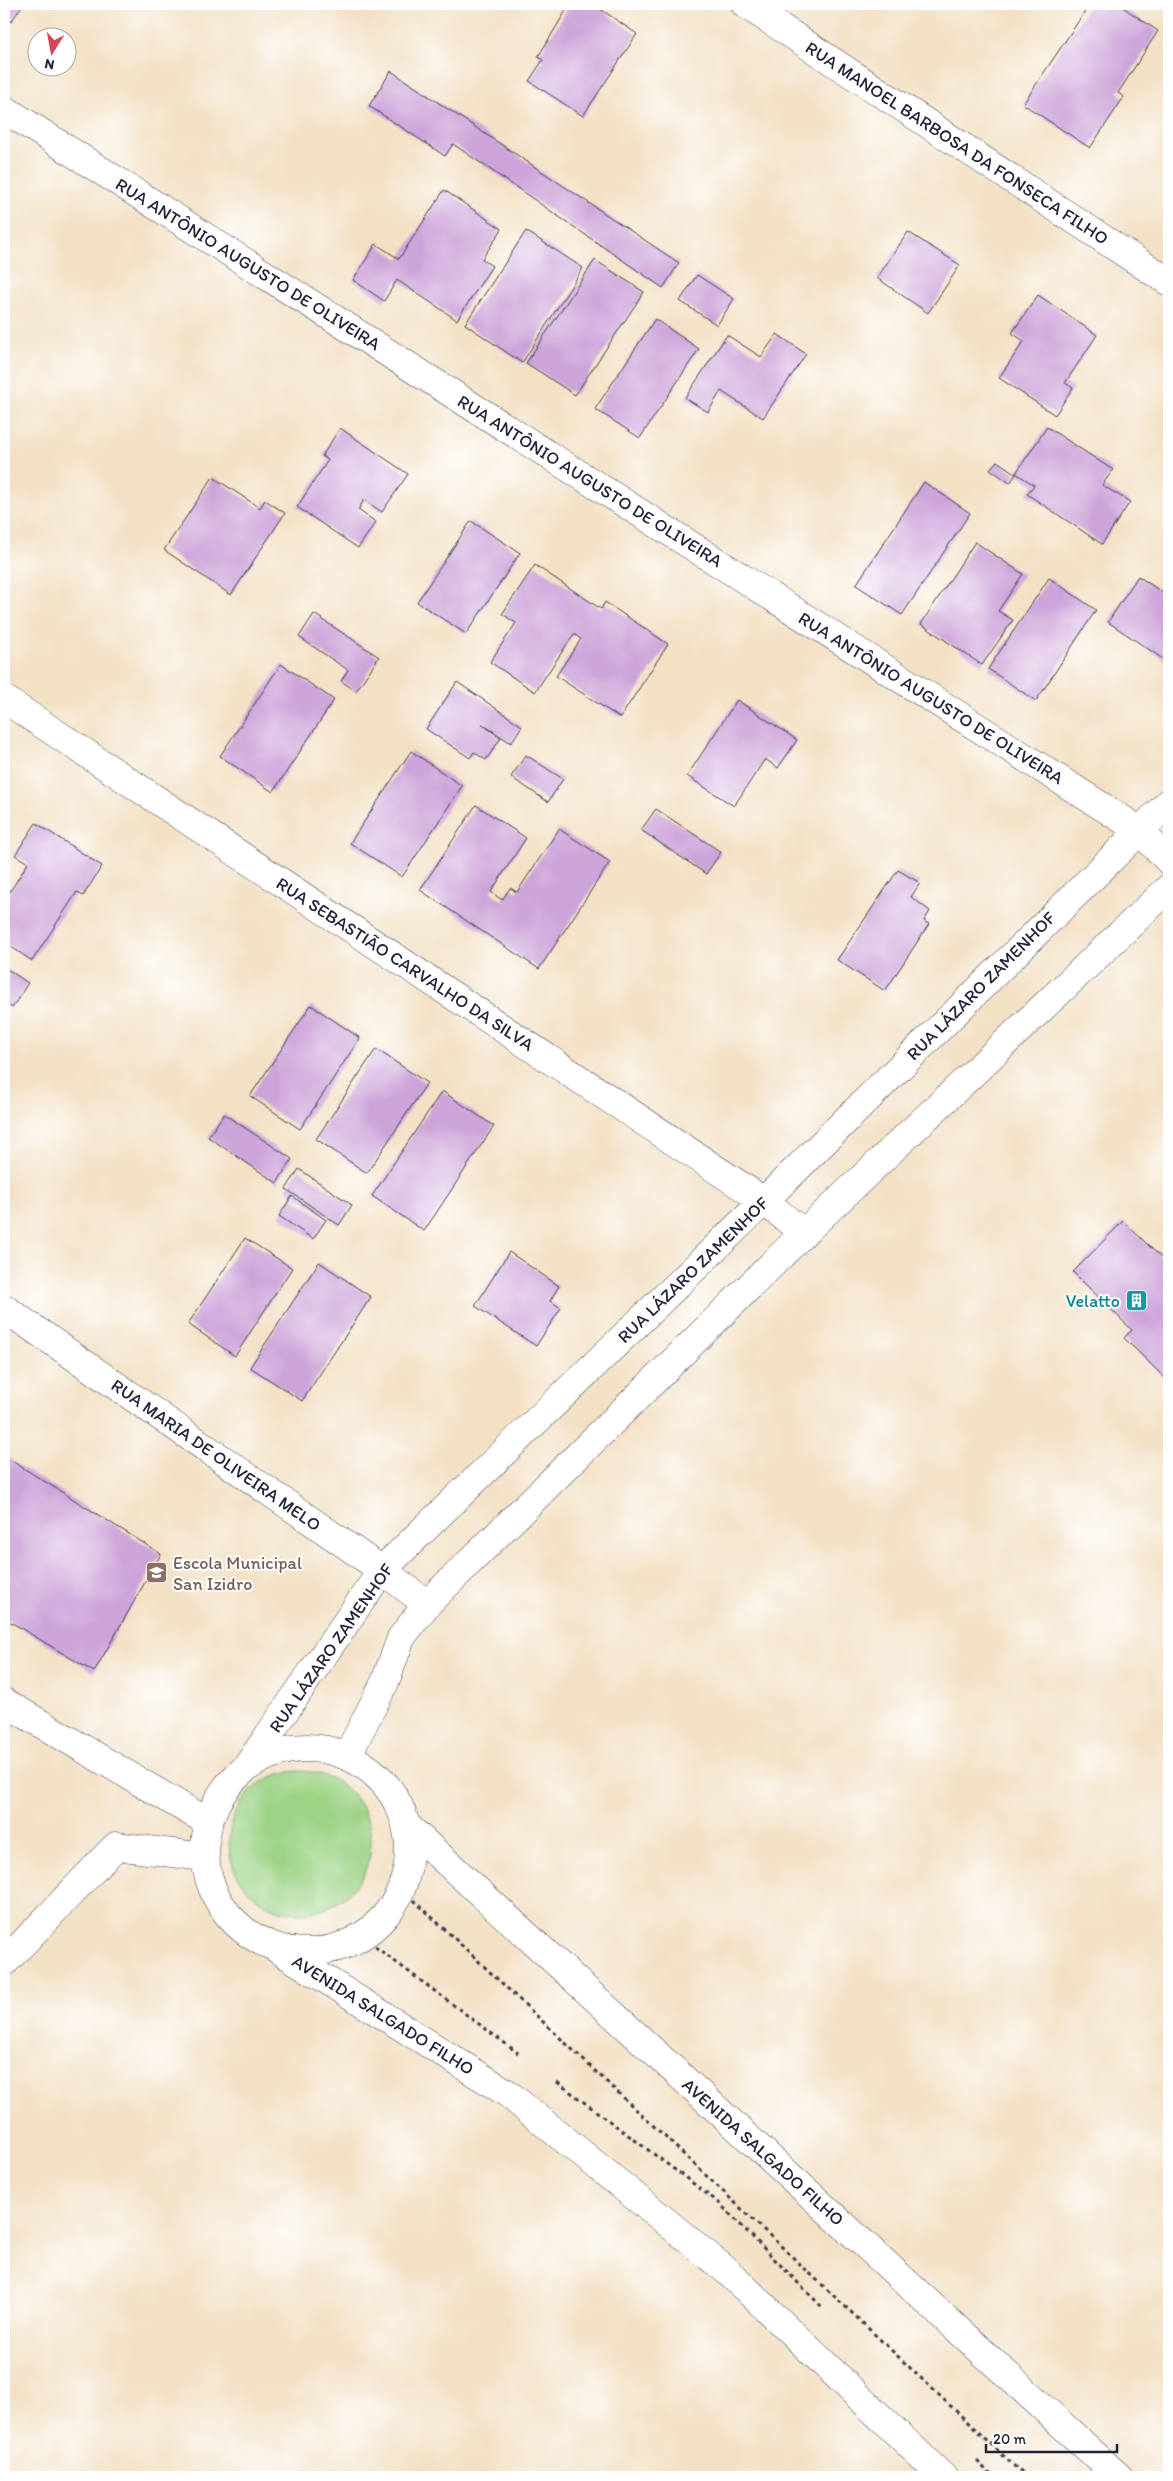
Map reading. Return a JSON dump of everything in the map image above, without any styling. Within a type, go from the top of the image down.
[{"type":"street","name":"RUA MANOEL BARBOSA DA FONSECA FILHO","points":[[745,4],[1169,282]]},
{"type":"street","name":"RUA ANTÔNIO AUGUSTO DE OLIVEIRA","points":[[4,109],[1139,830],[1169,861]]},
{"type":"street","name":"RUA SEBASTIÃO CARVALHO DA SILVA","points":[[4,699],[764,1201],[804,1233]]},
{"type":"street","name":"RUA LÁZARO ZAMENHOF","points":[[248,1765],[280,1751],[316,1747],[347,1756],[374,1772],[395,1797],[407,1826],[409,1859],[402,1889],[386,1916],[362,1937],[334,1949],[304,1953],[274,1947],[247,1933],[225,1912],[210,1886],[204,1857],[208,1822],[223,1790],[248,1765],[382,1570],[764,1201],[1169,802]]},
{"type":"street","points":[[347,1756],[385,1682],[401,1638],[427,1604],[804,1233],[1169,888]]},
{"type":"street","name":"RUA MARIA DE OLIVEIRA MELO","points":[[4,1308],[382,1570],[427,1604]]},
{"type":"street","points":[[4,1702],[208,1822]]},
{"type":"street","name":"AVENIDA SALGADO FILHO","points":[[407,1826],[1120,2477]]},
{"type":"street","points":[[4,1963],[116,1846],[204,1857]]},
{"type":"street","name":"AVENIDA SALGADO FILHO","points":[[274,1947],[507,2093],[727,2270],[943,2477]]},
{"type":"path","points":[[402,1889],[1026,2477]]},
{"type":"green space","points":[[300,1771],[327,1777],[339,1783],[350,1792],[359,1803],[365,1815],[371,1842],[365,1869],[359,1881],[350,1892],[339,1901],[327,1907],[300,1913],[273,1907],[261,1901],[250,1892],[241,1881],[235,1869],[229,1842],[235,1815],[241,1803],[250,1792],[261,1783],[273,1777]]},
{"type":"building","points":[[4,4],[23,4],[11,22],[4,17]]},
{"type":"building","points":[[570,4],[593,4],[637,34],[583,116],[529,81],[543,60],[538,57]]},
{"type":"building","points":[[1090,4],[1118,4],[1158,31],[1118,93],[1124,97],[1090,148],[1023,104]]},
{"type":"building","points":[[391,71],[679,263],[663,288],[453,144],[445,156],[369,106]]},
{"type":"building","points":[[444,190],[502,229],[482,259],[492,266],[457,320],[397,280],[384,301],[353,280],[376,244],[399,259]]},
{"type":"building","points":[[526,231],[583,268],[522,363],[465,324]]},
{"type":"building","points":[[908,232],[960,265],[928,313],[877,278]]},
{"type":"building","points":[[595,260],[644,292],[575,395],[526,363]]},
{"type":"building","points":[[697,275],[734,299],[717,325],[680,301]]},
{"type":"building","points":[[1038,295],[1097,335],[1065,383],[1073,388],[1055,415],[999,378],[1024,341],[1012,333]]},
{"type":"building","points":[[655,319],[699,349],[640,438],[595,409]]},
{"type":"building","points":[[777,334],[806,354],[763,418],[721,391],[708,412],[685,398],[727,335],[761,357]]},
{"type":"building","points":[[1047,427],[1113,470],[1102,485],[1130,502],[1102,544],[1027,494],[1034,485],[1016,473]]},
{"type":"building","points":[[340,428],[408,474],[382,512],[364,500],[358,510],[376,522],[358,548],[297,507],[328,460],[322,456]]},
{"type":"building","points":[[997,461],[1016,474],[1010,483],[990,469]]},
{"type":"building","points":[[213,477],[260,508],[265,500],[285,513],[231,595],[164,550]]},
{"type":"building","points":[[924,482],[970,513],[902,615],[856,585]]},
{"type":"building","points":[[471,521],[520,553],[466,634],[417,602]]},
{"type":"building","points":[[975,542],[1023,574],[998,611],[1013,620],[982,665],[921,624]]},
{"type":"building","points":[[535,565],[601,609],[605,602],[668,644],[620,718],[556,676],[581,639],[574,634],[535,692],[490,662],[516,623],[502,614]]},
{"type":"building","points":[[1138,576],[1169,597],[1169,663],[1108,622]]},
{"type":"building","points":[[1049,578],[1096,610],[1036,701],[988,669]]},
{"type":"building","points":[[314,614],[379,657],[356,691],[341,681],[348,670],[299,637]]},
{"type":"building","points":[[281,664],[334,700],[273,792],[220,756]]},
{"type":"building","points":[[457,682],[522,726],[511,743],[482,724],[501,738],[486,760],[474,752],[470,758],[426,729]]},
{"type":"building","points":[[737,700],[797,740],[778,768],[765,759],[734,806],[687,776]]},
{"type":"building","points":[[411,751],[462,786],[402,877],[350,843]]},
{"type":"building","points":[[526,755],[563,779],[548,802],[511,777]]},
{"type":"building","points":[[476,805],[526,838],[491,892],[502,900],[510,888],[517,892],[559,829],[610,862],[539,969],[420,890]]},
{"type":"building","points":[[656,809],[721,852],[706,874],[641,830]]},
{"type":"building","points":[[36,823],[102,866],[83,896],[77,892],[32,961],[4,942],[4,901],[28,863],[15,855]]},
{"type":"building","points":[[898,870],[920,883],[911,897],[930,911],[924,921],[929,924],[885,991],[837,960]]},
{"type":"building","points":[[4,967],[28,983],[12,1008],[4,1002]]},
{"type":"building","points":[[311,1005],[360,1038],[300,1129],[250,1096]]},
{"type":"building","points":[[376,1049],[427,1083],[367,1173],[316,1139]]},
{"type":"building","points":[[442,1091],[494,1126],[424,1231],[372,1196]]},
{"type":"building","points":[[224,1114],[292,1159],[277,1183],[208,1137]]},
{"type":"building","points":[[299,1169],[352,1205],[339,1225],[286,1189]]},
{"type":"building","points":[[292,1196],[326,1220],[313,1239],[279,1216]]},
{"type":"building","name":"Velatto","points":[[1123,1221],[1169,1265],[1169,1382],[1124,1338],[1132,1330],[1073,1272]]},
{"type":"building","points":[[245,1238],[292,1268],[235,1356],[188,1324]]},
{"type":"building","points":[[509,1252],[559,1286],[550,1301],[561,1308],[536,1346],[475,1306]]},
{"type":"building","points":[[319,1262],[371,1297],[302,1401],[250,1367]]},
{"type":"building","points":[[4,1456],[161,1554],[94,1672],[4,1618]]},
{"type":"place","name":"Velatto","points":[[1136,1301]]},
{"type":"place","name":"Escola Municipal San Izidro","points":[[157,1573]]}]
